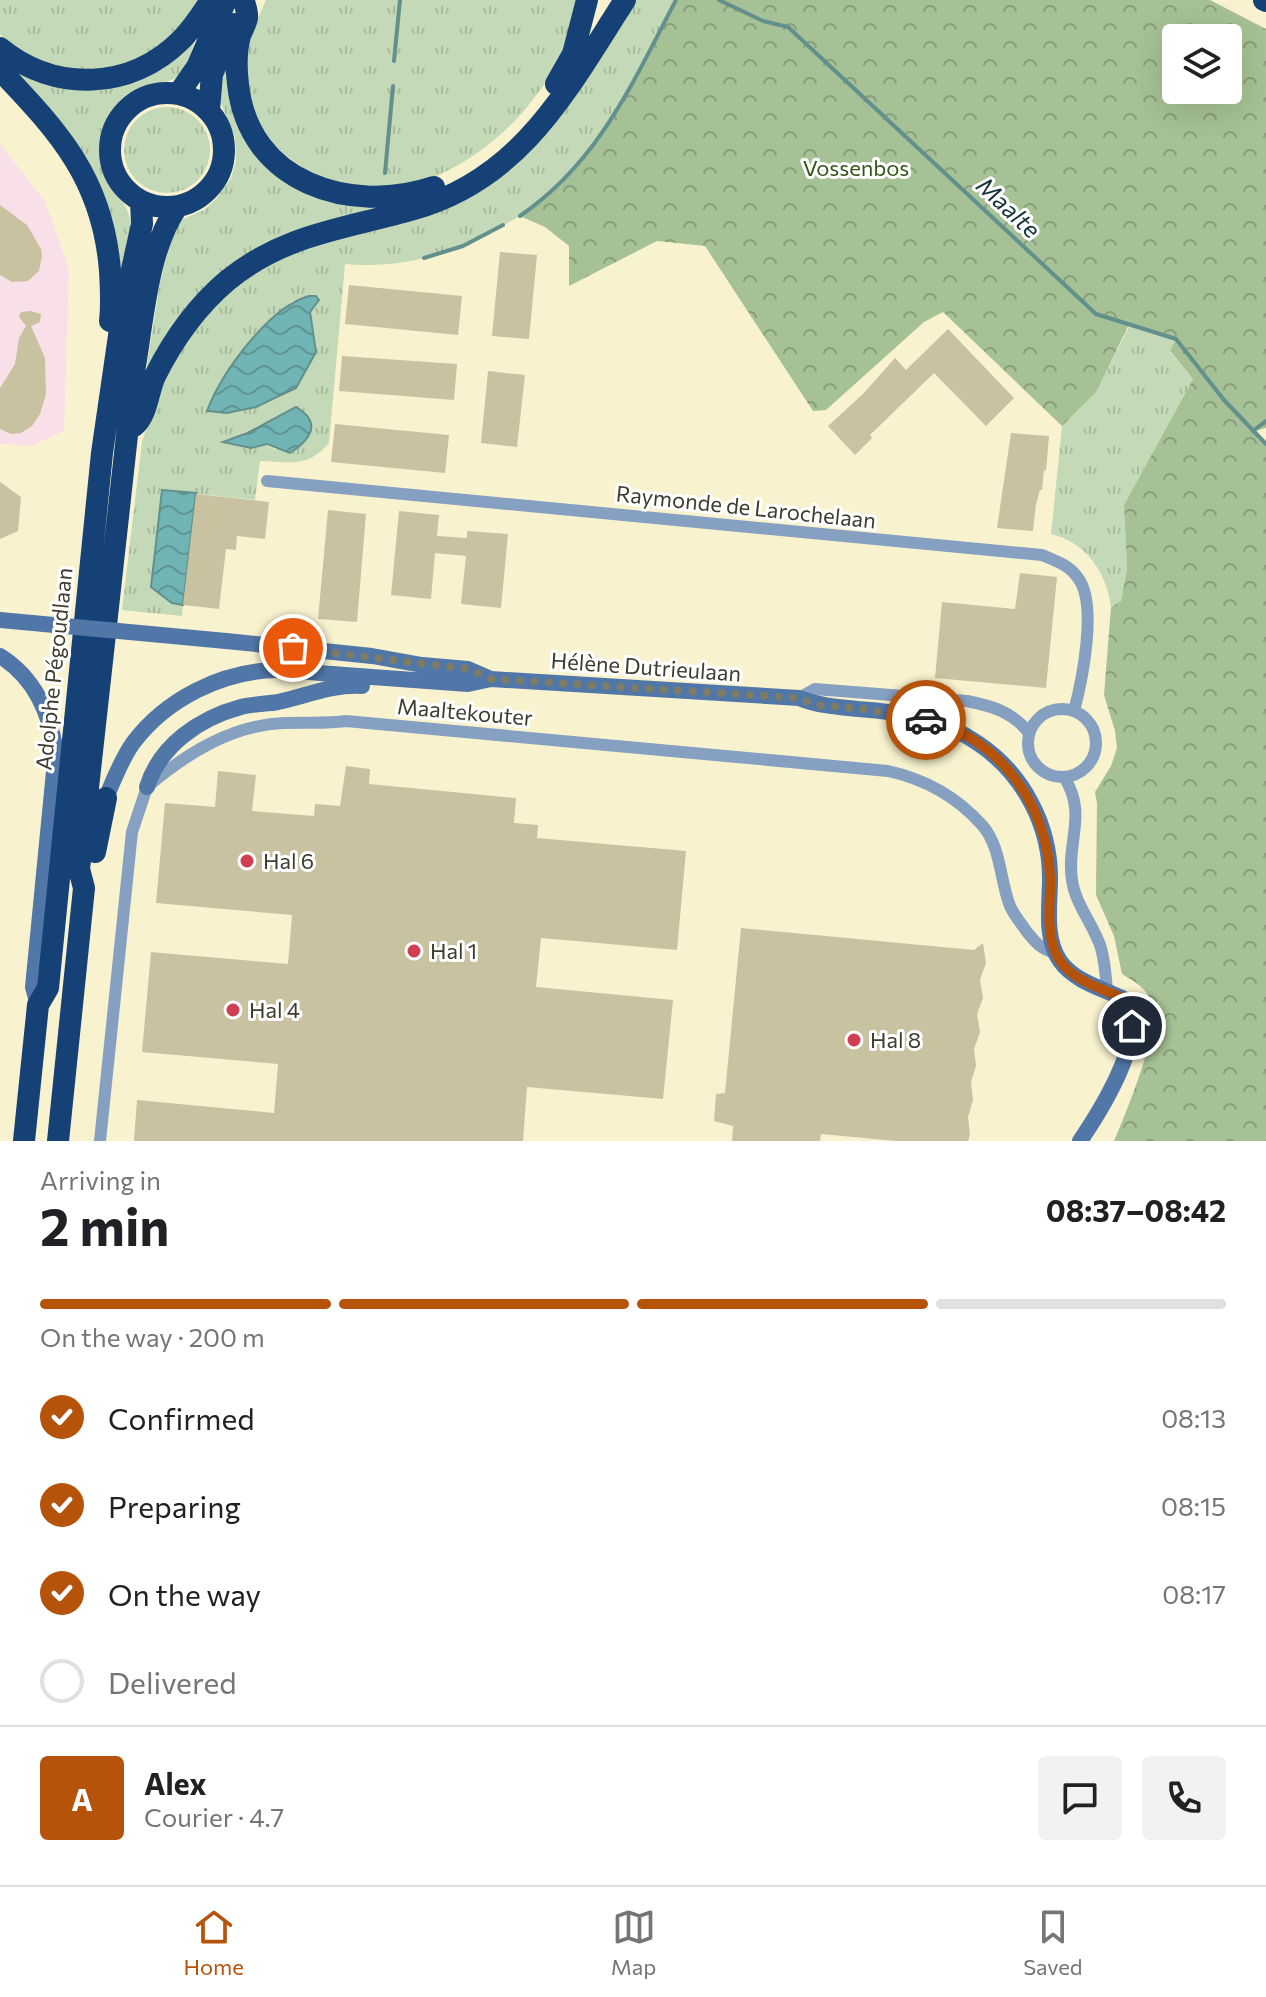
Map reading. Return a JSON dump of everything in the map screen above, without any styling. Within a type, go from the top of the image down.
[{"type":"highway","points":[[0,48],[40,73],[76,81],[112,78],[132,73],[165,54],[188,32],[211,0]]},
{"type":"highway","points":[[179,93],[197,67],[226,0]]},
{"type":"highway","points":[[209,110],[212,74],[244,0]]},
{"type":"highway","points":[[244,0],[247,18],[236,61],[243,110],[254,134],[271,157],[313,187],[337,195],[389,198],[414,194],[463,174],[492,155],[515,134],[538,109],[573,54],[587,0]]},
{"type":"highway","points":[[127,431],[141,421],[154,379],[182,331],[228,280],[281,246],[335,227],[440,200],[501,165],[552,113],[625,0]]},
{"type":"highway","points":[[0,70],[62,139],[84,172],[99,208],[108,250],[112,306],[108,335],[116,357]]},
{"type":"highway","points":[[159,93],[179,93],[195,99],[209,110],[220,127],[225,147],[222,168],[212,186],[196,200],[177,207],[158,207],[141,201],[124,189],[113,171],[109,151],[112,130],[123,112],[139,99],[159,93]]},
{"type":"highway","name":"Adolphe Pégoudlaan","points":[[24,1141],[38,1005],[48,988],[102,453],[116,357],[142,224],[141,201]]},
{"type":"highway","name":"Adolphe Pégoudlaan","points":[[58,1141],[84,888],[79,869],[127,431],[146,299],[160,239],[177,207]]},
{"type":"highway","points":[[84,888],[93,870],[97,832],[106,798]]},
{"type":"street","name":"Raymonde de Larochelaan","points":[[267,481],[1042,555],[1064,564],[1079,579],[1086,596],[1088,614],[1074,711]]},
{"type":"street","name":"Hélène Dutrieulaan","points":[[0,620],[372,656],[468,669],[491,679]]},
{"type":"street","points":[[0,656],[24,675],[39,695],[51,723],[56,751],[33,987],[38,1005]]},
{"type":"street","points":[[106,798],[133,744],[173,704],[197,690],[225,680],[276,670],[394,679]]},
{"type":"street","points":[[100,1141],[132,832],[151,773],[172,746],[202,722],[222,713],[332,687],[379,686],[394,679]]},
{"type":"street","name":"Hélène Dutrieulaan","points":[[394,679],[468,684],[491,679],[799,698],[816,705],[902,714],[934,721],[959,731],[994,756],[1020,784],[1034,805],[1046,839],[1050,929],[1055,953]]},
{"type":"street","points":[[799,698],[815,689],[967,701],[1008,713],[1029,733]]},
{"type":"street","points":[[1052,711],[1074,711],[1091,726],[1096,748],[1092,759],[1085,768],[1064,777],[1043,772],[1030,755],[1029,733],[1042,716],[1052,711]]},
{"type":"street","name":"Maaltekouter","points":[[147,787],[188,754],[251,727],[346,721],[888,771],[915,777],[946,792],[983,825],[999,861],[1011,907],[1018,920],[1036,944],[1055,953]]},
{"type":"street","points":[[1064,777],[1071,788],[1077,821],[1071,878],[1101,949],[1107,991]]},
{"type":"street","points":[[1055,953],[1071,973],[1128,1004],[1132,1013],[1132,1026],[1110,1096],[1080,1141]]},
{"type":"shaded area","points":[[0,144],[45,201],[69,269],[64,431],[30,446],[0,444]]},
{"type":"green space","points":[[0,0],[200,0],[177,32],[159,47],[119,66],[77,70],[36,59],[0,34]]},
{"type":"green space","points":[[266,0],[581,0],[557,63],[516,120],[460,164],[417,183],[387,189],[357,187],[327,179],[300,166],[277,147],[259,123],[248,95],[246,63],[251,38]]},
{"type":"green space","points":[[635,0],[676,0],[603,131],[566,178],[537,205],[465,244],[432,256],[380,265],[345,264],[329,443],[306,460],[260,461],[255,500],[162,490],[172,603],[183,605],[182,616],[122,610],[142,442],[161,383],[194,327],[233,287],[285,254],[474,192]],"holes":[[[318,300],[310,312],[316,352],[296,388],[276,399],[241,411],[208,411],[260,331],[292,301]],[[296,407],[303,411],[276,450],[224,442]]]},
{"type":"green space","name":"Vossenbos","points":[[676,0],[1210,0],[1266,29],[1266,428],[1254,431],[1266,444],[1266,1141],[1114,1141],[1147,1052],[1153,1016],[1147,994],[1122,974],[1114,936],[1096,895],[1095,792],[1111,766],[1117,748],[1104,695],[1111,607],[1121,601],[1127,569],[1124,505],[1193,379],[1170,351],[1176,339],[1129,324],[1097,391],[1062,426],[943,312],[924,322],[826,410],[813,411],[705,246],[657,241],[569,286],[569,246],[545,227],[520,216],[548,195],[572,171],[593,146],[629,90]]},
{"type":"green space","points":[[197,33],[181,73],[168,81],[131,92],[113,110],[104,128],[100,144],[103,169],[125,206],[131,231],[118,299],[114,242],[7,62],[74,87]]},
{"type":"green space","points":[[231,53],[256,150],[388,205],[232,268],[142,397],[160,282],[174,230],[181,220],[204,210],[217,198],[231,178],[236,161],[235,137],[219,99],[218,83]]},
{"type":"green space","points":[[167,107],[191,114],[203,126],[210,150],[203,174],[191,186],[167,193],[143,186],[131,174],[124,150],[131,126],[143,114]]},
{"type":"green space","points":[[1130,324],[1176,339],[1170,352],[1193,379],[1124,505],[1127,569],[1121,601],[1111,607],[1105,582],[1093,561],[1075,544],[1051,534],[1062,426],[1097,391]]},
{"type":"water","points":[[316,296],[319,300],[310,312],[316,352],[296,388],[256,407],[227,413],[207,411],[235,360],[263,327],[294,302]]},
{"type":"water","points":[[296,407],[309,419],[311,431],[303,443],[290,453],[267,444],[251,448],[223,442],[247,433]]},
{"type":"water","points":[[162,490],[196,493],[183,605],[172,603],[151,587]]},
{"type":"building","points":[[0,205],[27,225],[41,249],[39,271],[28,281],[12,282],[0,275]]},
{"type":"building","points":[[500,252],[537,255],[529,339],[492,336]]},
{"type":"building","points":[[349,285],[462,296],[458,335],[345,324]]},
{"type":"building","points":[[21,312],[41,314],[40,322],[31,326],[45,358],[46,394],[40,414],[32,426],[21,433],[11,434],[0,429],[0,388],[15,364],[19,338],[26,326],[19,317]]},
{"type":"building","points":[[948,329],[1014,398],[986,426],[934,373],[870,435],[872,438],[855,455],[828,426],[863,394],[895,358],[906,370]]},
{"type":"building","points":[[342,356],[457,364],[454,400],[339,391]]},
{"type":"building","points":[[488,371],[525,375],[517,447],[481,443]]},
{"type":"building","points":[[335,424],[449,435],[445,473],[331,462]]},
{"type":"building","points":[[1011,433],[1049,436],[1046,471],[1036,504],[1033,531],[997,528]]},
{"type":"building","points":[[0,482],[21,497],[18,531],[0,539]]},
{"type":"building","points":[[196,494],[269,502],[265,539],[237,536],[236,550],[226,549],[219,609],[183,605]]},
{"type":"building","points":[[328,510],[366,514],[357,622],[318,619]]},
{"type":"building","points":[[399,511],[439,515],[437,536],[467,538],[467,531],[508,534],[501,608],[461,604],[466,556],[435,553],[431,599],[391,595]]},
{"type":"building","points":[[1020,573],[1057,577],[1046,688],[935,678],[942,602],[1015,609]]},
{"type":"building","points":[[346,766],[370,769],[369,784],[516,798],[514,823],[538,825],[537,838],[686,851],[677,950],[541,938],[536,987],[673,1000],[663,1099],[527,1087],[523,1141],[134,1141],[137,1100],[274,1113],[278,1064],[142,1052],[151,952],[288,964],[292,915],[156,903],[165,803],[215,807],[218,771],[256,775],[252,811],[314,816],[315,804],[340,806]]},
{"type":"building","name":"Hal 8","points":[[741,928],[974,950],[983,943],[986,963],[980,980],[983,998],[977,1014],[980,1032],[974,1049],[976,1066],[971,1082],[973,1100],[968,1117],[968,1141],[896,1141],[821,1134],[820,1141],[732,1141],[733,1126],[714,1121],[716,1094],[725,1093]]},
{"type":"waterway","points":[[394,61],[400,0]]},
{"type":"waterway","points":[[520,216],[548,195],[593,146],[629,90],[676,0]]},
{"type":"waterway","name":"Maalte","points":[[719,0],[763,21],[788,27],[1096,314],[1176,339],[1224,400],[1266,444]]},
{"type":"waterway","points":[[385,173],[393,86]]},
{"type":"waterway","points":[[424,258],[463,246],[503,225]]},
{"type":"waterway","points":[[1253,431],[1266,421]]},
{"type":"way so far","points":[[293,648],[468,669],[491,679],[799,698],[816,705],[902,714],[926,720]]},
{"type":"place","name":"Hal 6","points":[[247,861]]},
{"type":"place","name":"Hal 1","points":[[414,951]]},
{"type":"place","name":"Hal 4","points":[[233,1010]]},
{"type":"place","name":"Hal 8","points":[[854,1040]]},
{"type":"route","points":[[926,720],[959,731],[979,744],[1020,784],[1034,805],[1046,839],[1050,929],[1055,953],[1071,973],[1122,998],[1132,1013],[1132,1026]]}]
